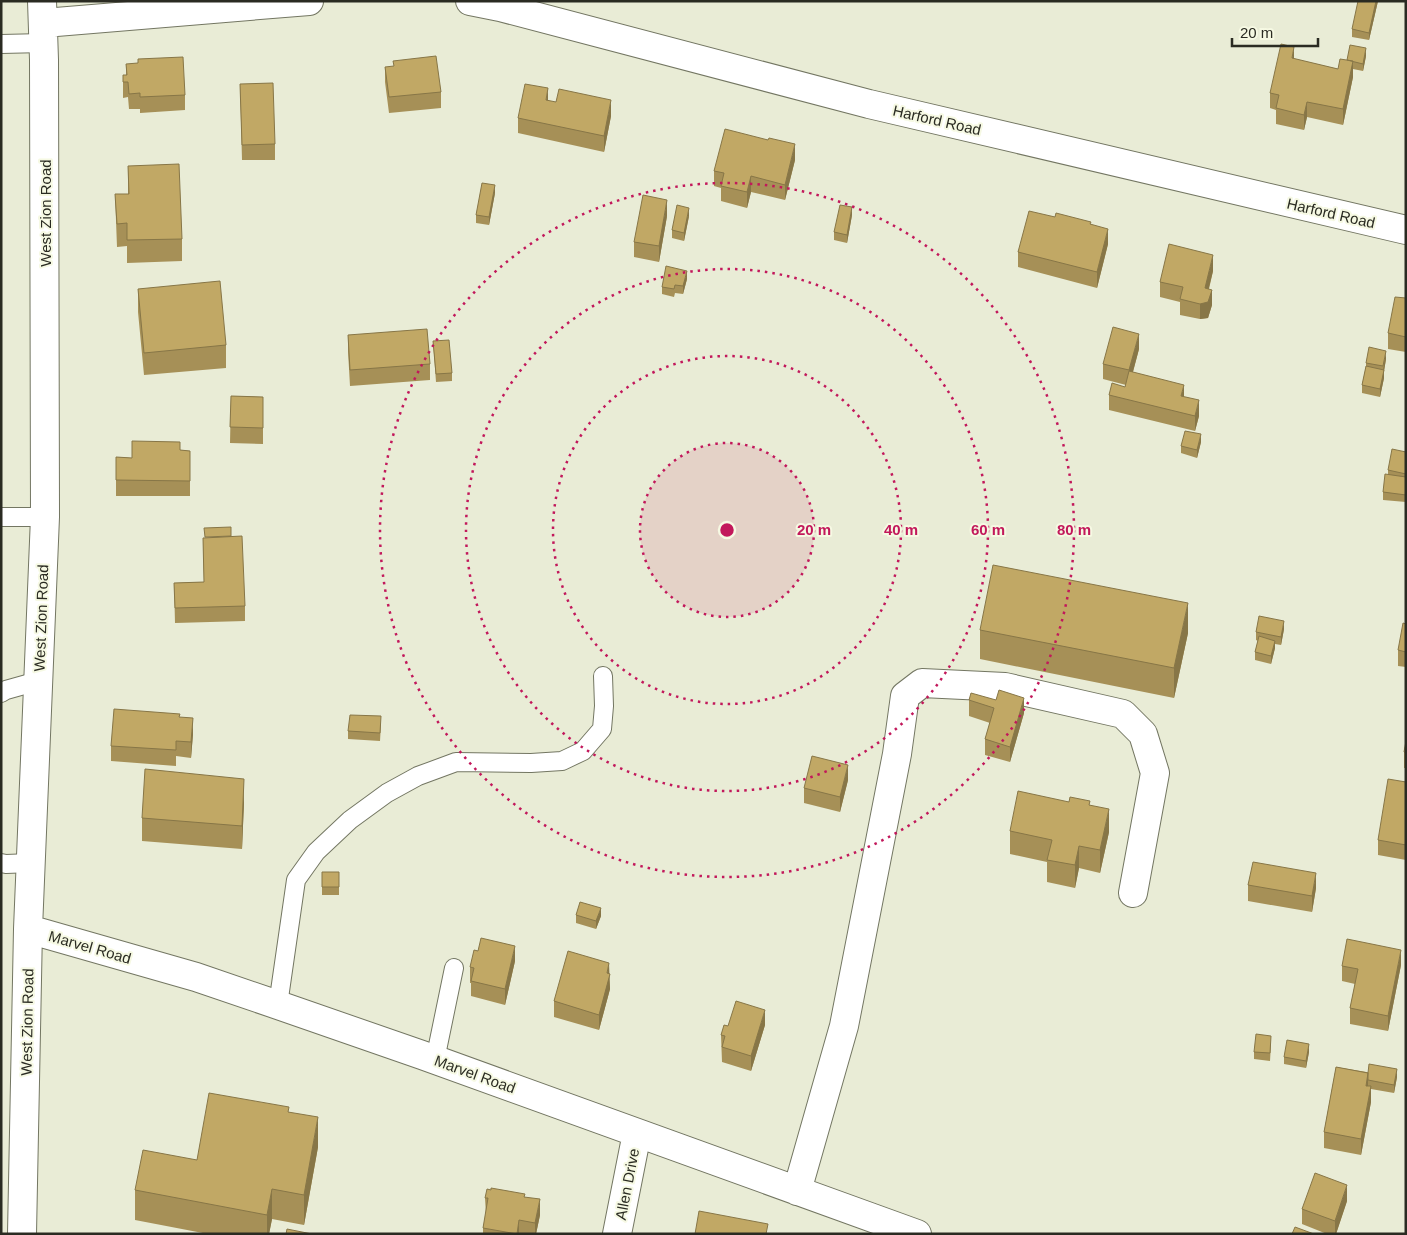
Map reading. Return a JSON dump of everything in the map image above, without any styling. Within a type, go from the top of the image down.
[{"type":"street","points":[[43,22],[309,1]]},
{"type":"street","name":"Harford Road","points":[[470,1],[500,7],[869,104],[1406,230]]},
{"type":"street","name":"West Zion Road","points":[[22,1234],[28,930],[45,517],[43,22]]},
{"type":"street","points":[[798,1191],[844,1026],[897,754],[905,696],[922,683],[1005,687],[1123,714],[1144,734],[1154,773],[1133,893]]},
{"type":"street","name":"Marvel Road","points":[[28,930],[196,977],[278,1005],[917,1234]]},
{"type":"street","name":"Allen Drive","points":[[617,1234],[637,1134]]},
{"type":"lane","points":[[1,44],[43,22]]},
{"type":"lane","points":[[1,517],[45,517]]},
{"type":"lane","points":[[278,1005],[296,880],[316,852],[350,820],[387,793],[418,776],[456,762],[531,764],[562,761],[584,751],[602,729],[604,706],[603,676]]},
{"type":"lane","points":[[1,694],[6,690],[38,681]]},
{"type":"lane","points":[[1,863],[31,863]]},
{"type":"lane","points":[[435,1060],[454,968]]},
{"type":"building","points":[[1358,1],[1376,1],[1369,33],[1352,29]]},
{"type":"building","points":[[1281,44],[1294,47],[1292,58],[1338,69],[1340,59],[1353,61],[1343,109],[1307,102],[1304,115],[1276,108],[1279,95],[1270,93]]},
{"type":"building","points":[[1350,45],[1366,48],[1363,64],[1347,60]]},
{"type":"building","points":[[436,56],[441,92],[389,97],[385,67],[394,66],[393,61]]},
{"type":"building","points":[[183,57],[185,95],[140,97],[140,93],[129,94],[128,82],[123,82],[123,75],[127,75],[126,64],[138,63],[138,59]]},
{"type":"building","points":[[273,83],[275,144],[242,145],[240,84]]},
{"type":"building","points":[[525,84],[548,88],[546,100],[556,102],[559,89],[611,100],[604,136],[518,118]]},
{"type":"building","points":[[725,129],[768,140],[769,138],[795,144],[785,185],[751,176],[747,192],[721,186],[724,173],[714,171]]},
{"type":"building","points":[[179,164],[182,239],[127,240],[127,223],[117,224],[115,194],[129,194],[128,166]]},
{"type":"building","points":[[482,183],[495,185],[489,217],[476,215]]},
{"type":"building","points":[[643,195],[667,200],[659,246],[634,242]]},
{"type":"building","points":[[677,205],[689,208],[684,233],[672,230]]},
{"type":"building","points":[[840,205],[852,207],[847,235],[834,232]]},
{"type":"building","points":[[1029,211],[1055,217],[1056,213],[1091,222],[1090,224],[1108,229],[1097,272],[1018,252]]},
{"type":"building","points":[[1169,244],[1213,255],[1205,288],[1212,290],[1208,302],[1200,304],[1180,299],[1183,287],[1160,282]]},
{"type":"building","points":[[666,266],[687,271],[683,286],[675,285],[674,289],[662,287]]},
{"type":"building","points":[[220,281],[226,345],[144,353],[138,289]]},
{"type":"building","points":[[1395,297],[1406,298],[1406,337],[1388,333]]},
{"type":"building","points":[[1113,327],[1139,334],[1129,370],[1103,364]]},
{"type":"building","points":[[427,329],[430,364],[350,370],[348,335]]},
{"type":"building","points":[[449,340],[452,373],[436,374],[433,341]]},
{"type":"building","points":[[1369,347],[1386,351],[1383,366],[1366,363]]},
{"type":"building","points":[[1366,366],[1384,370],[1380,389],[1362,385]]},
{"type":"building","points":[[1129,371],[1184,385],[1181,396],[1199,400],[1195,416],[1109,395],[1112,383],[1125,387]]},
{"type":"building","points":[[231,396],[263,397],[263,428],[230,427]]},
{"type":"building","points":[[1185,431],[1201,434],[1197,450],[1181,446]]},
{"type":"building","points":[[132,441],[180,442],[180,450],[190,451],[190,481],[116,480],[116,457],[132,458]]},
{"type":"building","points":[[1392,449],[1406,452],[1406,474],[1388,470]]},
{"type":"building","points":[[1385,474],[1406,477],[1406,495],[1383,492]]},
{"type":"building","points":[[231,527],[231,536],[205,537],[204,528]]},
{"type":"building","points":[[242,536],[245,606],[175,608],[174,583],[204,582],[203,538]]},
{"type":"building","points":[[993,565],[1188,603],[1174,668],[980,630]]},
{"type":"building","points":[[1259,616],[1284,621],[1281,637],[1256,632]]},
{"type":"building","points":[[1403,623],[1406,624],[1406,652],[1398,650]]},
{"type":"building","points":[[1259,636],[1275,641],[1271,656],[1255,652]]},
{"type":"building","points":[[999,690],[1024,698],[1010,747],[985,739],[994,708],[969,700],[971,693],[996,700]]},
{"type":"building","points":[[114,709],[180,714],[179,717],[193,718],[191,742],[176,741],[176,750],[111,746]]},
{"type":"building","points":[[350,715],[381,716],[380,733],[348,731]]},
{"type":"building","points":[[812,756],[848,765],[840,797],[804,788]]},
{"type":"building","points":[[145,769],[244,779],[242,826],[142,818]]},
{"type":"building","points":[[1388,779],[1406,782],[1406,845],[1378,840]]},
{"type":"building","points":[[1018,791],[1069,802],[1070,797],[1090,801],[1089,805],[1109,809],[1100,850],[1079,846],[1075,865],[1047,860],[1052,840],[1010,831]]},
{"type":"building","points":[[1253,862],[1316,873],[1312,896],[1248,885]]},
{"type":"building","points":[[322,872],[339,872],[339,887],[322,887]]},
{"type":"building","points":[[580,902],[601,908],[596,921],[576,915]]},
{"type":"building","points":[[481,938],[515,946],[505,989],[471,981],[474,968],[470,967],[474,950],[478,951]]},
{"type":"building","points":[[1347,939],[1401,950],[1388,1016],[1350,1008],[1358,969],[1342,966]]},
{"type":"building","points":[[568,951],[609,963],[607,973],[610,974],[599,1015],[554,1001]]},
{"type":"building","points":[[736,1001],[765,1010],[751,1056],[722,1047],[725,1036],[721,1035],[724,1025],[728,1026]]},
{"type":"building","points":[[1256,1034],[1271,1036],[1270,1053],[1254,1052]]},
{"type":"building","points":[[1287,1040],[1309,1044],[1306,1061],[1284,1057]]},
{"type":"building","points":[[1369,1064],[1397,1069],[1394,1085],[1368,1080]]},
{"type":"building","points":[[1336,1067],[1368,1073],[1366,1086],[1371,1086],[1361,1139],[1324,1132]]},
{"type":"building","points":[[209,1093],[289,1107],[288,1112],[318,1117],[304,1195],[272,1189],[267,1215],[135,1190],[143,1150],[197,1160]]},
{"type":"building","points":[[1315,1173],[1347,1185],[1335,1221],[1302,1209]]},
{"type":"building","points":[[491,1188],[525,1194],[524,1197],[540,1199],[535,1223],[519,1220],[517,1234],[483,1228],[488,1198],[485,1198],[487,1189],[491,1190]]},
{"type":"building","points":[[699,1211],[768,1224],[766,1234],[695,1234]]},
{"type":"building","points":[[1295,1227],[1314,1234],[1292,1234]]},
{"type":"building","points":[[287,1229],[312,1234],[286,1234]]}]
